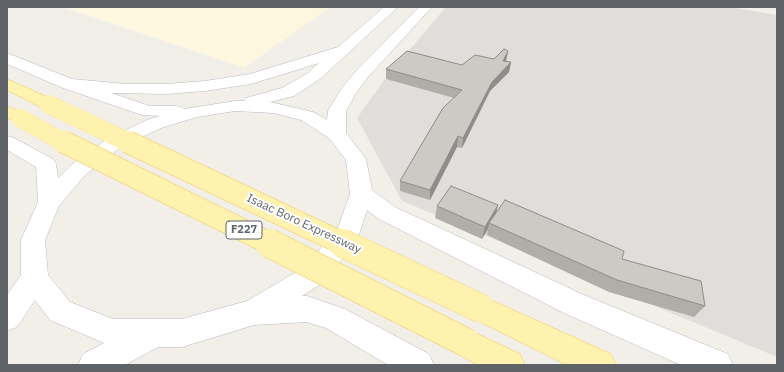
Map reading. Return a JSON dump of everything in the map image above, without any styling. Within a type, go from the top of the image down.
[{"type":"main road","points":[[392,7],[314,76],[288,92],[235,106],[195,112],[154,124],[114,143],[78,170],[49,202],[33,240],[35,278],[60,311],[113,333],[182,334],[254,312],[307,309],[335,318],[418,365]]},
{"type":"main road","points":[[336,134],[337,111],[348,92],[362,74],[426,7]]},
{"type":"main road","points":[[69,84],[126,89],[166,89],[205,86],[250,79],[287,69],[342,51]]},
{"type":"main road","points":[[7,58],[69,84],[148,111],[195,112]]},
{"type":"main road","name":"Isaac Boro Expressway","points":[[7,84],[600,365]]},
{"type":"main road","points":[[235,106],[273,108],[307,116],[336,134],[356,159],[361,194],[348,234],[312,276],[254,312]]},
{"type":"main road","name":"F227","points":[[13,115],[68,144],[355,285],[509,365]]},
{"type":"main road","points":[[7,142],[46,164],[49,202]]},
{"type":"main road","points":[[361,194],[387,213],[574,304],[717,365]]},
{"type":"main road","points":[[7,318],[35,278]]},
{"type":"main road","points":[[94,365],[155,334]]},
{"type":"shaded area","points":[[63,7],[330,7],[244,68]]},
{"type":"shaded area","points":[[446,7],[730,7],[777,15],[777,357],[402,201],[357,118],[385,79]]},
{"type":"building","points":[[504,49],[508,51],[503,61],[511,62],[492,82],[463,138],[458,136],[430,190],[400,181],[443,108],[462,90],[386,69],[407,51],[462,65],[475,55],[494,59]]},
{"type":"building","points":[[451,186],[498,205],[485,227],[437,206]]},
{"type":"building","points":[[505,200],[624,251],[622,259],[701,281],[705,306],[617,280],[489,223]]}]
